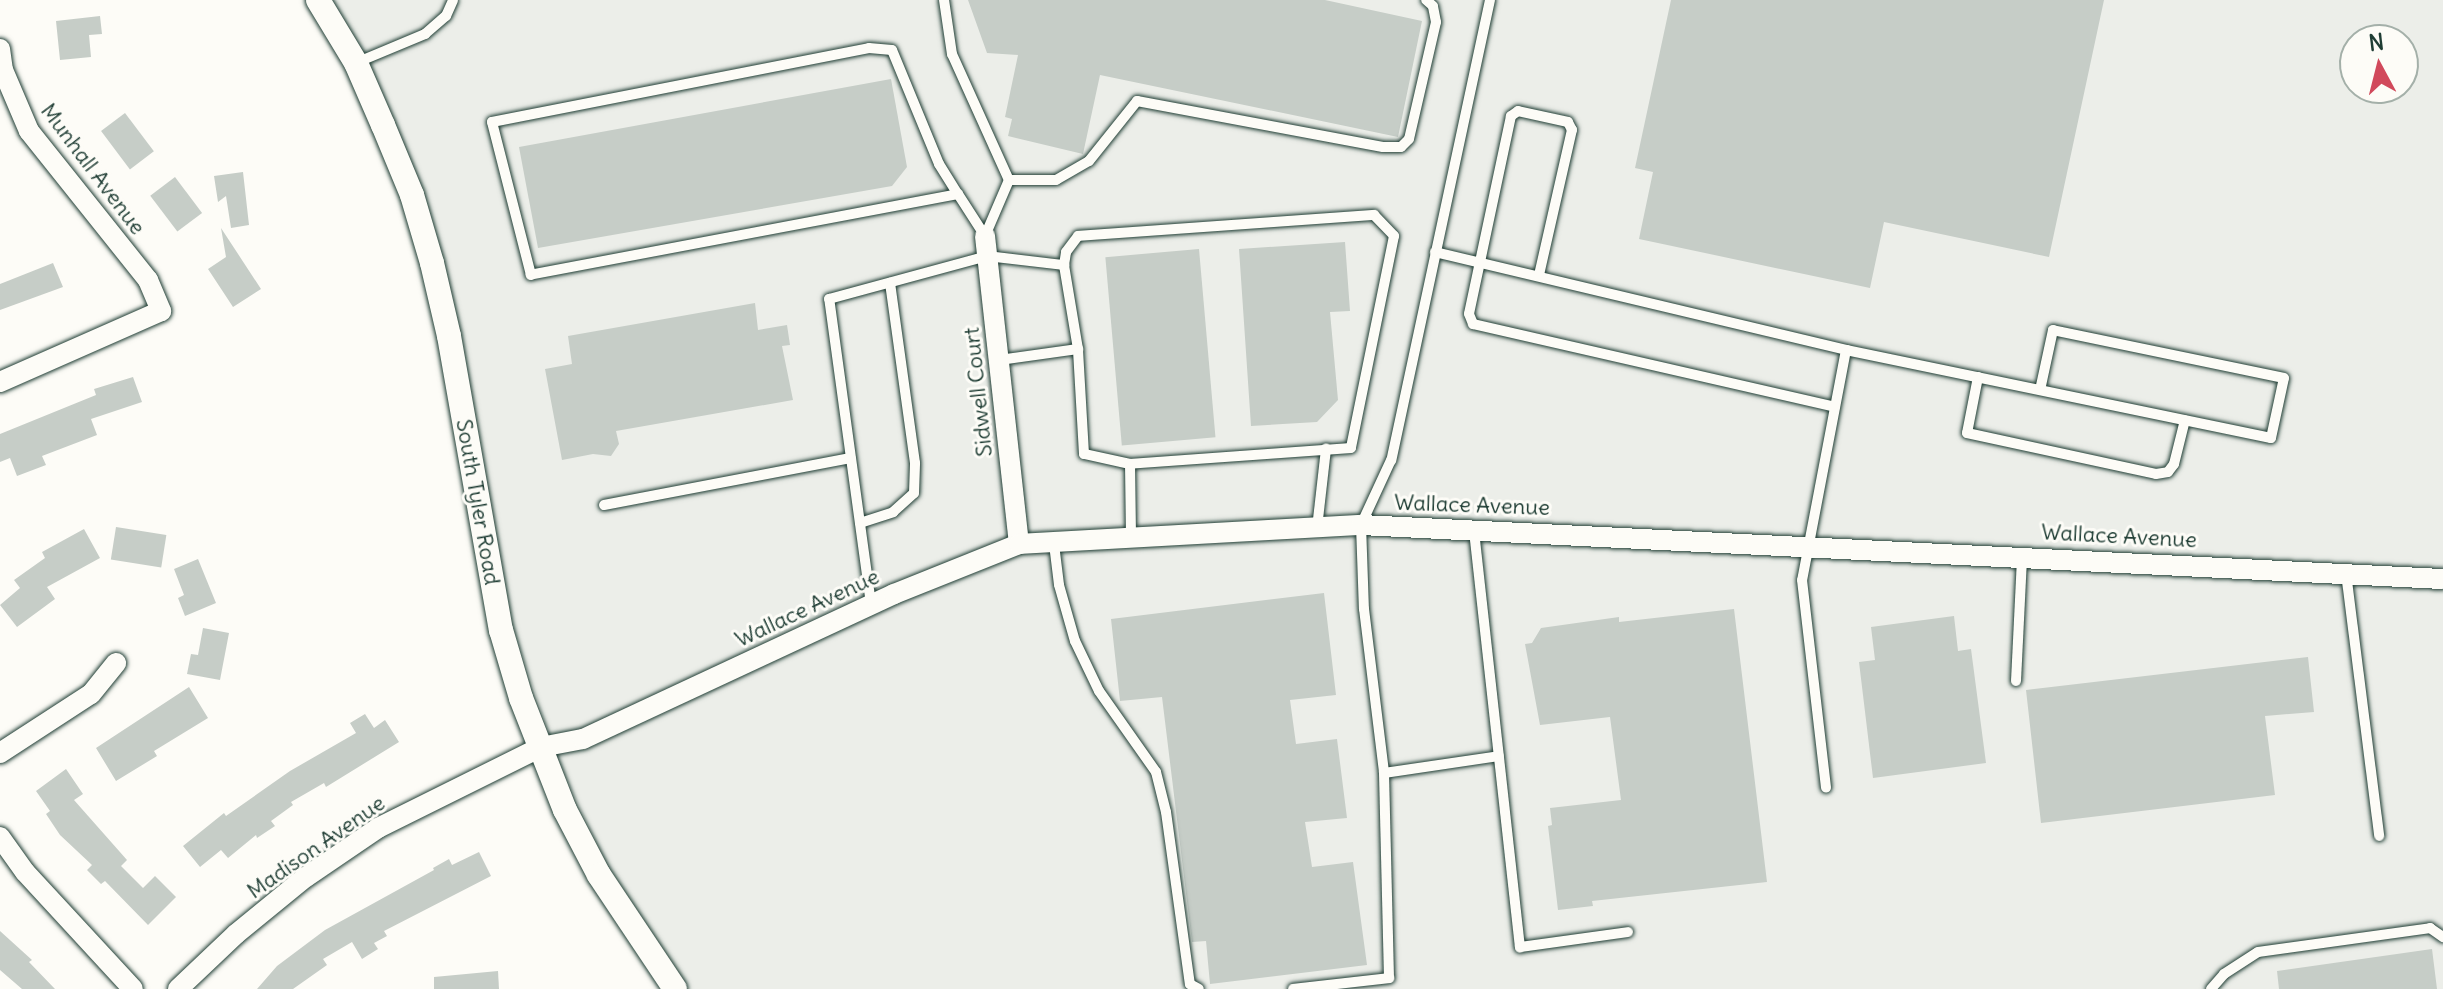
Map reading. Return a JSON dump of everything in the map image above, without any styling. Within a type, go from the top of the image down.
[{"type":"street","name":"South Tyler Road","points":[[318,0],[356,63],[412,195],[432,263],[449,336],[501,630],[521,698],[565,810],[599,875],[675,989]]},
{"type":"street","name":"Munhall Avenue","points":[[0,49],[3,70],[29,131],[148,280],[161,311],[0,382]]},
{"type":"street","name":"Sidwell Court","points":[[986,246],[1019,544]]},
{"type":"street","name":"Wallace Avenue","points":[[541,747],[583,739],[871,604],[1019,544],[1361,525],[2345,571],[2443,579]]},
{"type":"street","points":[[0,753],[91,694],[116,663]]},
{"type":"street","name":"Madison Avenue","points":[[178,989],[236,934],[283,896],[378,828],[541,747]]},
{"type":"street","points":[[0,837],[25,872],[133,989]]},
{"type":"lane","points":[[356,63],[425,34],[446,16],[453,0]]},
{"type":"lane","points":[[944,0],[952,54],[1009,180],[986,246]]},
{"type":"lane","points":[[1009,180],[1056,180],[1089,161],[1137,101],[1383,147],[1401,147],[1409,139],[1436,22],[1433,6],[1426,0]]},
{"type":"lane","points":[[1293,989],[1389,978],[1384,773],[1364,609],[1361,525],[1391,460],[1490,0]]},
{"type":"lane","points":[[958,194],[531,275],[492,122],[869,48],[892,50],[939,164],[958,194],[986,246]]},
{"type":"lane","points":[[1539,275],[1572,130],[1568,122],[1518,111],[1511,116],[1469,314],[1473,324],[1835,407]]},
{"type":"lane","points":[[1374,215],[1394,236],[1351,448],[1130,464],[1084,454],[1078,349],[1064,265],[1066,252],[1078,236],[1374,215]]},
{"type":"lane","points":[[871,604],[829,299],[890,283],[986,246],[1064,265]]},
{"type":"lane","points":[[1435,252],[1846,350],[2271,438],[2284,378],[2053,330],[2040,390]]},
{"type":"lane","points":[[860,523],[893,512],[914,493],[915,463],[890,283]]},
{"type":"lane","points":[[999,360],[1078,349]]},
{"type":"lane","points":[[1826,788],[1802,580],[1846,350]]},
{"type":"lane","points":[[1978,377],[1967,433],[2156,474],[2168,472],[2174,464],[2185,420]]},
{"type":"lane","points":[[1317,528],[1326,449]]},
{"type":"lane","points":[[604,505],[851,458]]},
{"type":"lane","points":[[1130,464],[1131,539]]},
{"type":"lane","points":[[1474,529],[1520,947],[1628,932]]},
{"type":"lane","points":[[1054,544],[1059,585],[1075,641],[1099,691],[1156,772],[1166,812],[1190,984],[1199,989]]},
{"type":"lane","points":[[2016,681],[2022,555]]},
{"type":"lane","points":[[2345,571],[2379,836]]},
{"type":"lane","points":[[1384,773],[1499,756]]},
{"type":"lane","points":[[2211,989],[2224,974],[2258,952],[2430,928],[2443,937]]},
{"type":"shaded area","points":[[327,0],[2443,0],[2443,989],[687,989],[622,897],[558,760],[506,606],[434,232]]},
{"type":"building","points":[[968,0],[1325,0],[1422,21],[1398,137],[1100,75],[1083,154],[1008,136],[1012,119],[1005,117],[1018,55],[987,53]]},
{"type":"building","points":[[1671,0],[2104,0],[2049,257],[1884,222],[1870,288],[1639,239],[1653,172],[1635,168]]},
{"type":"building","points":[[100,16],[102,34],[89,35],[91,57],[60,60],[56,21]]},
{"type":"building","points":[[891,79],[907,167],[892,186],[538,248],[519,147]]},
{"type":"building","points":[[125,113],[154,151],[130,169],[101,131]]},
{"type":"building","points":[[243,172],[249,225],[231,228],[226,196],[218,202],[214,176]]},
{"type":"building","points":[[175,177],[202,213],[177,232],[150,196]]},
{"type":"building","points":[[221,228],[261,289],[233,307],[208,269],[226,257]]},
{"type":"building","points":[[1345,242],[1350,311],[1330,312],[1338,400],[1317,422],[1251,426],[1239,249]]},
{"type":"building","points":[[1199,249],[1215,437],[1122,445],[1105,257]]},
{"type":"building","points":[[53,263],[63,287],[0,310],[0,284]]},
{"type":"building","points":[[755,303],[758,330],[787,325],[790,345],[782,346],[793,400],[616,431],[619,444],[611,456],[593,454],[562,460],[545,369],[572,364],[568,336]]},
{"type":"building","points":[[133,377],[142,402],[91,419],[97,435],[42,456],[46,465],[17,476],[10,458],[0,462],[0,434],[96,395],[94,389]]},
{"type":"building","points":[[116,527],[166,535],[161,568],[111,560]]},
{"type":"building","points":[[84,529],[100,558],[47,587],[55,599],[17,627],[0,605],[20,588],[14,580],[45,558],[42,552]]},
{"type":"building","points":[[198,559],[216,603],[185,616],[178,598],[184,595],[174,569]]},
{"type":"building","points":[[1324,593],[1336,695],[1290,700],[1296,744],[1337,739],[1347,818],[1305,822],[1312,867],[1353,862],[1367,965],[1210,984],[1206,941],[1192,942],[1162,697],[1120,701],[1111,619]]},
{"type":"building","points":[[1734,609],[1767,882],[1592,901],[1593,906],[1558,910],[1548,826],[1552,825],[1550,808],[1621,800],[1610,717],[1540,725],[1525,644],[1532,643],[1541,628],[1619,617],[1619,622]]},
{"type":"building","points":[[1954,616],[1958,651],[1971,649],[1986,763],[1873,778],[1859,662],[1875,660],[1871,627]]},
{"type":"building","points":[[203,628],[229,633],[220,680],[187,674],[191,654],[198,655]]},
{"type":"building","points":[[2308,657],[2314,712],[2265,716],[2275,795],[2041,823],[2026,690]]},
{"type":"building","points":[[189,687],[208,718],[154,751],[157,756],[116,781],[96,748]]},
{"type":"building","points":[[365,714],[374,728],[385,720],[399,742],[326,787],[324,783],[291,802],[293,805],[271,821],[275,826],[257,838],[256,835],[228,858],[221,850],[200,867],[183,846],[224,813],[226,816],[290,771],[356,733],[350,723]]},
{"type":"building","points":[[66,769],[83,794],[74,800],[127,860],[121,866],[143,888],[155,876],[176,897],[148,925],[105,881],[101,884],[87,870],[92,865],[60,835],[46,814],[50,811],[36,791]]},
{"type":"building","points":[[479,852],[491,876],[384,931],[387,936],[374,943],[378,949],[362,959],[352,942],[323,959],[327,965],[293,989],[257,989],[277,966],[325,930],[449,859],[452,865]]},
{"type":"building","points":[[0,931],[32,960],[29,962],[55,989],[22,989],[0,970]]},
{"type":"building","points":[[2432,949],[2437,989],[2279,989],[2277,971]]},
{"type":"building","points":[[498,971],[499,989],[434,989],[434,977]]}]
